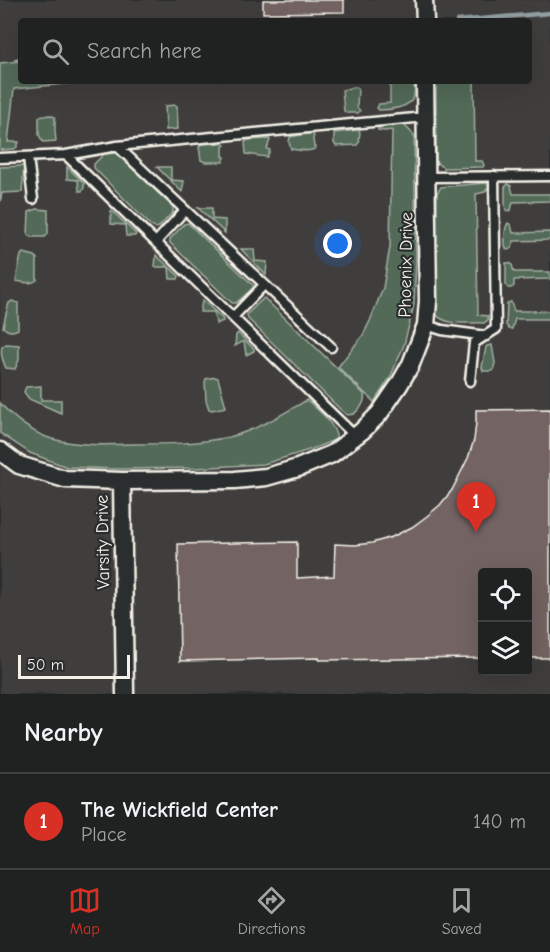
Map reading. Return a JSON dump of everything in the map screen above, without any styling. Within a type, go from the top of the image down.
[{"type":"street","points":[[424,0],[424,18]]},
{"type":"street","name":"Phoenix Drive","points":[[122,482],[235,480],[266,477],[298,468],[332,454],[379,414],[411,364],[426,325],[428,301],[425,84]]},
{"type":"street","name":"Varsity Drive","points":[[0,451],[19,465],[65,479],[122,482],[125,694]]},
{"type":"lane","points":[[0,158],[66,155],[117,146],[426,117]]},
{"type":"lane","points":[[117,146],[331,347]]},
{"type":"lane","points":[[66,155],[355,436]]},
{"type":"lane","points":[[28,157],[33,200]]},
{"type":"lane","points":[[470,381],[474,343],[496,329],[494,176]]},
{"type":"lane","points":[[427,177],[550,176]]},
{"type":"lane","points":[[156,242],[185,210]]},
{"type":"lane","points":[[233,317],[264,285]]},
{"type":"lane","points":[[426,325],[442,330],[486,336]]},
{"type":"shaded area","points":[[0,0],[550,0],[550,694],[0,694]]},
{"type":"green space","points":[[18,61],[18,84],[64,84],[14,89],[8,142],[19,142],[14,149],[0,150],[0,63]]},
{"type":"green space","points":[[390,84],[414,84],[414,96],[409,103],[394,109],[379,110],[377,108],[379,104],[390,103]]},
{"type":"green space","points":[[436,84],[474,84],[475,161],[482,161],[484,165],[483,167],[444,168],[436,161]]},
{"type":"green space","points":[[358,88],[357,107],[360,111],[347,113],[344,111],[342,90]]},
{"type":"green space","points":[[165,106],[177,106],[178,129],[166,130]]},
{"type":"green space","points":[[49,115],[55,117],[56,141],[43,142],[39,135],[39,117]]},
{"type":"green space","points":[[404,125],[414,135],[416,261],[414,305],[404,345],[390,378],[374,402],[338,367],[363,335],[370,321],[383,288],[390,247],[392,130],[378,129]]},
{"type":"green space","points":[[358,130],[360,141],[357,145],[336,146],[334,143],[334,133]]},
{"type":"green space","points":[[312,133],[316,148],[307,151],[291,149],[290,137]]},
{"type":"green space","points":[[269,139],[267,149],[270,150],[267,157],[246,154],[245,142],[248,140]]},
{"type":"green space","points":[[222,143],[225,145],[223,162],[201,160],[199,147],[201,144]]},
{"type":"green space","points":[[116,153],[173,207],[173,212],[159,227],[151,226],[94,168],[94,164],[104,154]]},
{"type":"green space","points":[[24,166],[22,192],[2,193],[0,202],[0,167]]},
{"type":"green space","points":[[67,167],[84,183],[82,191],[79,191],[78,180],[67,179]]},
{"type":"green space","points":[[157,167],[171,167],[171,180],[184,181],[182,192]]},
{"type":"green space","points":[[486,183],[489,186],[485,192],[476,194],[478,315],[488,316],[488,320],[484,323],[451,322],[435,313],[437,193],[441,187]]},
{"type":"green space","points":[[508,184],[513,194],[550,194],[550,201],[513,202],[511,210],[508,211],[505,206],[505,187]]},
{"type":"green space","points":[[198,208],[212,208],[212,219],[225,220],[225,233]]},
{"type":"green space","points":[[37,209],[48,210],[48,234],[45,237],[28,235],[29,212]]},
{"type":"green space","points":[[111,211],[136,234],[135,236],[126,236],[125,225],[111,224]]},
{"type":"green space","points":[[188,223],[254,286],[236,303],[232,303],[170,243],[170,239],[184,224]]},
{"type":"green space","points":[[508,223],[513,233],[550,232],[550,240],[514,241],[511,249],[508,250],[505,239]]},
{"type":"green space","points":[[241,249],[254,249],[255,261],[267,262],[266,275]]},
{"type":"green space","points":[[23,253],[37,258],[37,280],[35,282],[16,281]]},
{"type":"green space","points":[[156,255],[179,276],[178,279],[170,279],[169,267],[155,267]]},
{"type":"green space","points":[[506,263],[512,265],[514,272],[550,272],[550,279],[514,280],[514,286],[508,288]]},
{"type":"green space","points":[[264,298],[364,394],[363,403],[354,414],[347,415],[341,410],[248,319],[247,314]]},
{"type":"green space","points":[[203,300],[223,321],[216,324],[214,312],[200,312]]},
{"type":"green space","points":[[12,301],[18,303],[18,329],[10,331],[3,327],[9,303]]},
{"type":"green space","points":[[511,302],[514,311],[550,311],[550,319],[515,319],[512,329],[509,329],[506,325],[507,303]]},
{"type":"green space","points":[[238,333],[254,351],[246,355],[244,341],[235,346]]},
{"type":"green space","points":[[6,344],[19,345],[19,360],[15,369],[6,368],[4,363],[1,350]]},
{"type":"green space","points":[[492,345],[495,363],[493,371],[483,371],[486,347]]},
{"type":"green space","points":[[218,378],[226,407],[212,410],[209,409],[206,400],[205,382],[206,379]]},
{"type":"green space","points":[[41,386],[41,400],[61,400],[61,413],[29,399],[24,392],[26,387]]},
{"type":"green space","points":[[307,400],[329,422],[337,439],[264,464],[195,468],[67,467],[30,453],[0,433],[0,403],[30,429],[62,441],[103,445],[205,441],[229,437],[250,430]]},
{"type":"building","points":[[263,0],[344,0],[344,12],[263,13]]},
{"type":"building","points":[[550,409],[550,658],[532,658],[532,568],[478,568],[478,658],[180,661],[178,544],[297,542],[297,578],[334,576],[335,544],[372,543],[392,537],[412,527],[440,505],[452,490],[468,458],[474,440],[476,410]]},
{"type":"waterway","points":[[492,18],[550,13]]},
{"type":"place","name":"The Wickfield Center","points":[[476,532]]}]
